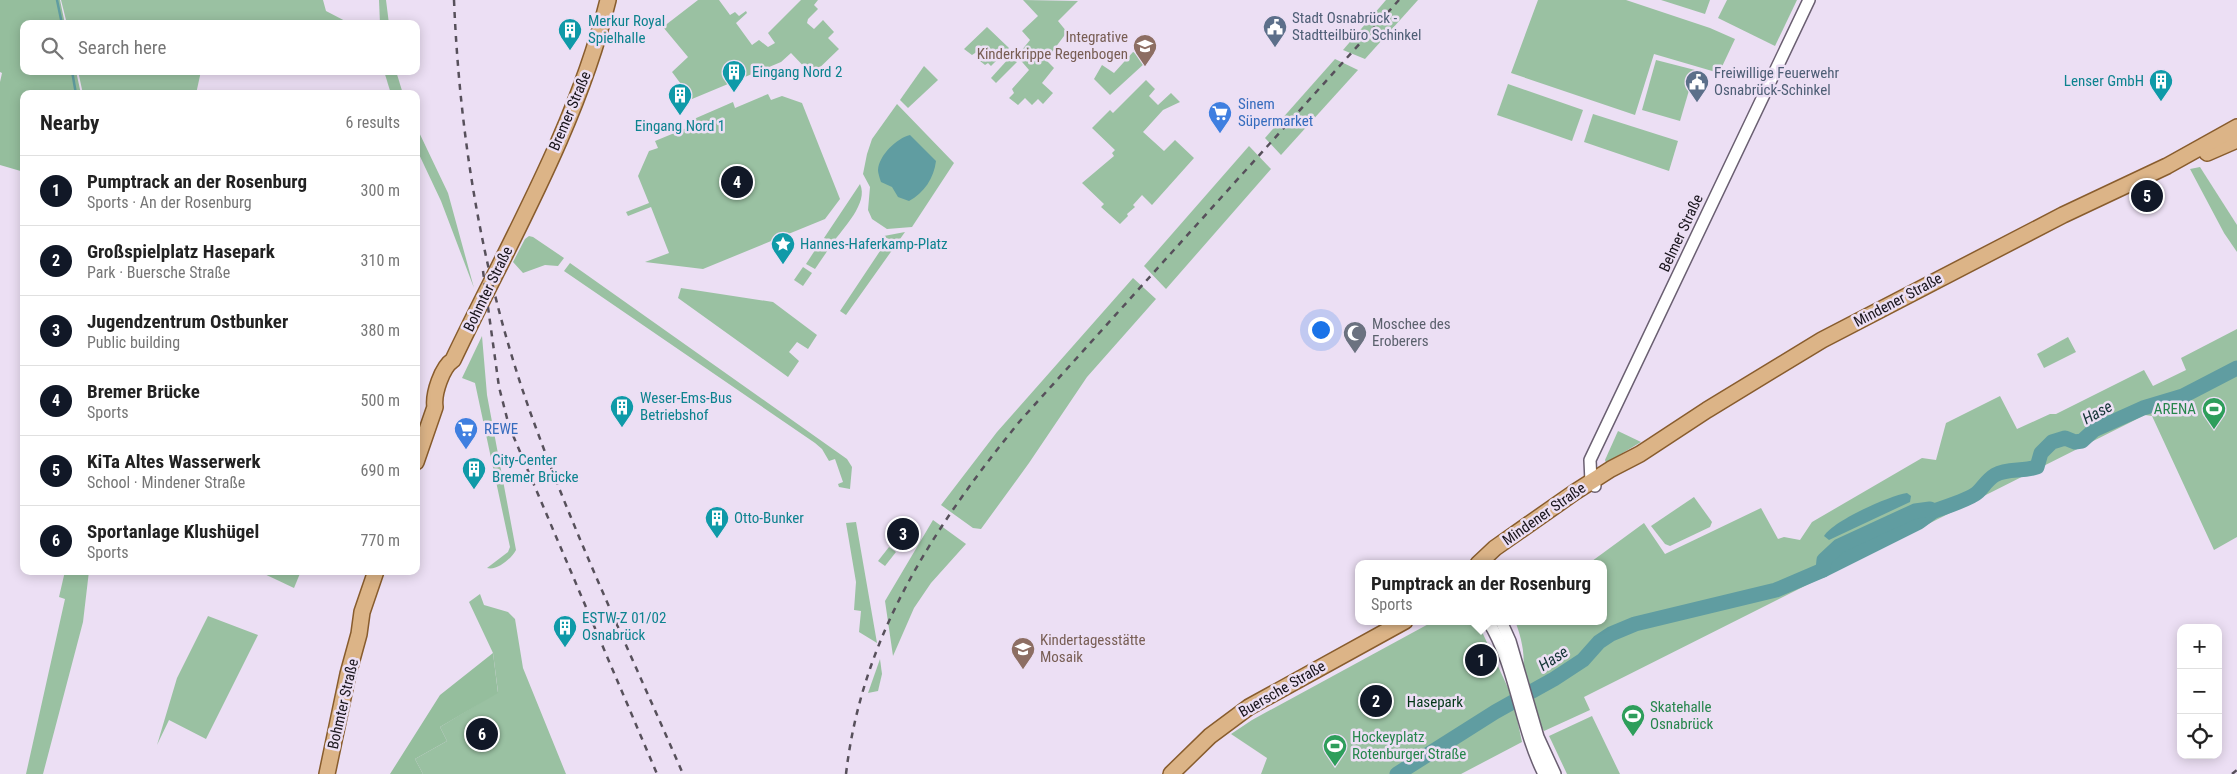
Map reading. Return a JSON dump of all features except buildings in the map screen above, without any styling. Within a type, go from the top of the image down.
[{"type":"main road","name":"Bremer Straße","points":[[522,218],[578,94],[599,36],[608,0]]},
{"type":"main road","name":"Mindener Straße","points":[[1482,560],[1495,548],[1594,484],[1631,466],[1640,454],[1707,410],[1822,340],[2063,215],[2167,166],[2237,127]]},
{"type":"main road","name":"Mindener Straße","points":[[2167,166],[2202,155],[2237,140]]},
{"type":"main road","name":"Bohmter Straße","points":[[420,450],[435,407],[434,398],[438,387],[449,363],[454,360],[522,218]]},
{"type":"main road","name":"Mindener Straße","points":[[1496,560],[1594,484]]},
{"type":"main road","name":"Bohmter Straße","points":[[327,774],[348,674],[359,634],[362,612],[375,575]]},
{"type":"main road","name":"Bohmter Straße","points":[[359,634],[369,614],[383,575]]},
{"type":"main road","name":"Buersche Straße","points":[[1171,774],[1210,736],[1249,707],[1398,625]]},
{"type":"street","name":"Belmer Straße","points":[[1594,484],[1590,460],[1809,0]]},
{"type":"street","points":[[1490,625],[1517,685]]},
{"type":"street","points":[[1503,625],[1510,641],[1517,685],[1544,774]]},
{"type":"street","points":[[1524,710],[1555,774]]},
{"type":"green space","points":[[61,0],[323,0],[326,11],[343,20],[66,20]]},
{"type":"green space","points":[[379,0],[386,0],[388,20],[380,20]]},
{"type":"green space","points":[[698,0],[719,0],[730,15],[735,12],[739,16],[746,11],[747,13],[736,23],[752,45],[759,40],[768,47],[775,43],[768,33],[801,0],[818,0],[814,5],[818,9],[808,19],[807,23],[814,29],[823,20],[834,32],[828,38],[839,49],[812,75],[791,53],[781,62],[692,99],[672,72],[688,57],[663,27]]},
{"type":"green space","points":[[1023,0],[1078,1],[1058,21],[1067,32],[1046,60],[1054,68],[1042,83],[1053,93],[1043,104],[1038,99],[1032,105],[1025,98],[1018,105],[1009,98],[1014,93],[1012,89],[1029,70],[1017,56],[1030,40],[1022,31],[1038,16]]},
{"type":"green space","points":[[1386,0],[1418,0],[1365,59],[1343,50]]},
{"type":"green space","points":[[1538,0],[1626,0],[1710,28],[1735,39],[1719,73],[1654,54],[1635,115],[1511,73]]},
{"type":"green space","points":[[1661,0],[1710,0],[1705,14]]},
{"type":"green space","points":[[1727,0],[1797,0],[1775,46],[1718,18]]},
{"type":"green space","points":[[987,27],[1009,48],[991,66],[988,63],[985,65],[980,61],[989,52],[984,47],[972,55],[964,49]]},
{"type":"green space","points":[[1133,52],[1145,63],[1110,95],[1094,79],[1102,65],[1114,73]]},
{"type":"green space","points":[[1010,57],[1017,62],[996,83],[991,78]]},
{"type":"green space","points":[[1335,59],[1358,70],[1281,155],[1265,138]]},
{"type":"green space","points":[[1656,60],[1695,70],[1680,121],[1642,110]]},
{"type":"green space","points":[[924,66],[938,80],[908,108],[900,100]]},
{"type":"green space","points":[[79,75],[200,75],[197,90],[82,90]]},
{"type":"green space","points":[[385,75],[397,75],[402,90],[390,90]]},
{"type":"green space","points":[[1146,80],[1155,89],[1149,96],[1158,105],[1171,93],[1180,102],[1163,110],[1143,132],[1164,151],[1175,140],[1194,158],[1152,205],[1142,195],[1133,205],[1135,207],[1120,224],[1101,207],[1104,204],[1082,183],[1114,156],[1112,153],[1115,150],[1092,128],[1110,110],[1113,113]]},
{"type":"green space","points":[[1508,84],[1583,110],[1572,141],[1497,115]]},
{"type":"green space","points":[[768,94],[771,100],[782,96],[802,103],[840,199],[825,219],[703,269],[645,262],[669,253],[651,207],[628,216],[626,212],[649,203],[638,176],[649,151],[658,148],[655,141],[689,127],[687,122],[733,102],[735,108]]},
{"type":"green space","points":[[897,104],[954,163],[912,227],[887,229],[872,219],[868,210],[870,187],[863,174],[872,139]]},
{"type":"green space","points":[[1593,114],[1678,141],[1669,171],[1584,142]]},
{"type":"green space","points":[[420,134],[448,193],[474,288],[441,201],[420,156]]},
{"type":"green space","points":[[1249,146],[1271,169],[1166,289],[1144,266]]},
{"type":"green space","points":[[2200,167],[2237,225],[2237,252],[2224,233],[2190,169]]},
{"type":"green space","points":[[860,184],[862,191],[858,207],[832,244],[824,238]]},
{"type":"green space","points":[[905,232],[846,315],[840,311],[888,239],[884,236]]},
{"type":"green space","points":[[529,236],[564,258],[558,266],[545,265],[523,273],[513,262],[525,239]]},
{"type":"green space","points":[[821,241],[830,247],[815,269],[806,264]]},
{"type":"green space","points":[[570,263],[847,459],[852,467],[850,489],[839,487],[838,484],[843,482],[835,459],[829,461],[822,449],[815,443],[564,271]]},
{"type":"green space","points":[[803,267],[812,273],[803,286],[794,280]]},
{"type":"green space","points":[[1133,278],[1156,299],[1087,377],[1029,463],[981,529],[973,528],[941,505],[997,432]]},
{"type":"green space","points":[[681,288],[773,302],[817,335],[808,349],[797,342],[789,352],[799,361],[788,377],[678,298]]},
{"type":"green space","name":"Hasepark","points":[[2237,329],[2237,537],[2214,550],[2152,416],[2145,415],[1584,697],[1590,710],[1544,731],[1535,716],[1523,711],[1516,714],[1522,742],[1461,774],[1261,774],[1267,758],[1231,734],[1252,720],[1427,625],[1479,625],[1509,690],[1521,677],[1523,668],[1523,648],[1516,625],[1607,625],[1607,560],[1593,560],[1644,523],[1665,554],[1761,508],[1778,539],[1784,537],[1800,540],[1812,522],[1922,458],[1936,460],[1946,423],[2000,396],[2017,429],[2050,414],[2056,414],[2144,370],[2153,386],[2186,370],[2181,358]]},
{"type":"green space","points":[[482,336],[487,395],[516,550],[503,564],[495,568],[487,568],[508,552],[510,547],[475,383],[462,378]]},
{"type":"green space","points":[[2068,337],[2076,352],[2044,368],[2037,354]]},
{"type":"green space","points":[[1618,431],[1641,442],[1606,463],[1605,460]]},
{"type":"green space","points":[[1694,497],[1712,522],[1710,527],[1670,546],[1665,544],[1651,526]]},
{"type":"green space","points":[[933,520],[966,544],[931,583],[914,608],[893,656],[885,601]]},
{"type":"green space","points":[[856,522],[877,643],[859,632],[861,611],[854,610],[856,582],[846,523]]},
{"type":"green space","points":[[889,547],[896,552],[885,566],[878,561]]},
{"type":"green space","points":[[64,575],[89,575],[83,622],[43,774],[26,774],[65,599],[59,597]]},
{"type":"green space","points":[[266,575],[299,575],[294,588]]},
{"type":"green space","points":[[480,594],[484,605],[508,612],[515,619],[523,668],[566,774],[423,774],[415,759],[447,741],[440,727],[498,692],[493,653],[469,602]]},
{"type":"green space","points":[[208,616],[258,635],[206,739],[169,720],[157,745],[177,678]]},
{"type":"green space","points":[[880,659],[882,674],[878,691],[868,693]]},
{"type":"green space","points":[[1592,716],[1620,774],[1567,774],[1549,736]]},
{"type":"shaded area","points":[[0,0],[60,0],[64,20],[20,20],[20,75],[77,75],[80,90],[20,90],[20,171],[0,165],[0,82],[2,73],[0,72]]},
{"type":"shaded area","points":[[910,135],[936,161],[933,173],[927,184],[919,194],[909,201],[898,197],[892,187],[881,182],[878,170],[885,153],[894,143]]},
{"type":"shaded area","points":[[1907,493],[1911,496],[1910,502],[1829,540],[1824,536],[1838,523],[1862,510]]},
{"type":"shaded area","points":[[493,653],[498,693],[440,727],[447,741],[415,759],[423,774],[390,774],[440,695]]},
{"type":"waterway","points":[[57,0],[61,20]]},
{"type":"waterway","points":[[73,75],[75,90]]},
{"type":"waterway","name":"Hase","points":[[1397,774],[1495,712],[1554,679],[1583,660],[1599,642],[1611,634],[1635,624],[1776,590],[1823,570],[1824,560],[1839,546],[1915,511],[1930,509],[1934,511],[1964,500],[1975,495],[1990,479],[2000,473],[2037,467],[2041,453],[2052,442],[2065,438],[2075,442],[2082,441],[2094,430],[2143,408],[2183,396],[2237,368]]},
{"type":"waterway","name":"Hase","points":[[1823,570],[1919,522],[1934,511]]},
{"type":"railway","points":[[454,0],[462,109],[478,217],[489,271],[518,376],[536,428],[588,559],[683,774]]},
{"type":"railway","points":[[846,774],[855,723],[868,675],[885,629],[931,543],[959,501],[1020,421],[1399,0]]},
{"type":"railway","points":[[483,271],[499,387],[509,426],[657,774]]},
{"type":"railway","points":[[2232,774],[2237,770]]},
{"type":"place","name":"Stadt Osnabrück - Stadtteilbüro Schinkel","points":[[1275,48]]},
{"type":"place","name":"Merkur Royal Spielhalle","points":[[570,51]]},
{"type":"place","name":"Integrative Kinderkrippe Regenbogen","points":[[1145,67]]},
{"type":"place","name":"Eingang Nord 2","points":[[734,93]]},
{"type":"place","name":"Lenser GmbH","points":[[2161,102]]},
{"type":"place","name":"Freiwillige Feuerwehr Osnabrück-Schinkel","points":[[1697,103]]},
{"type":"place","name":"Eingang Nord 1","points":[[680,116]]},
{"type":"place","name":"Sinem Süpermarket","points":[[1220,134]]},
{"type":"place","name":"Bremer Brücke","points":[[737,182]]},
{"type":"place","name":"KiTa Altes Wasserwerk","points":[[2147,196]]},
{"type":"place","name":"Hannes-Haferkamp-Platz","points":[[783,265]]},
{"type":"place","name":"Moschee des Eroberers","points":[[1355,354]]},
{"type":"place","name":"Weser-Ems-Bus Betriebshof","points":[[622,428]]},
{"type":"place","name":"ARENA","points":[[2214,430]]},
{"type":"place","name":"REWE","points":[[466,450]]},
{"type":"place","name":"City-Center Bremer Brücke","points":[[474,490]]},
{"type":"place","name":"Jugendzentrum Ostbunker","points":[[903,534]]},
{"type":"place","name":"Otto-Bunker","points":[[717,539]]},
{"type":"place","name":"ESTW-Z 01/02 Osnabrück","points":[[565,648]]},
{"type":"place","name":"Pumptrack an der Rosenburg","points":[[1481,660]]},
{"type":"place","name":"Kindertagesstätte Mosaik","points":[[1023,670]]},
{"type":"place","name":"Großspielplatz Hasepark","points":[[1376,701]]},
{"type":"place","name":"Sportanlage Klushügel","points":[[482,734]]},
{"type":"place","name":"Skatehalle Osnabrück","points":[[1633,737]]},
{"type":"place","name":"Hockeyplatz Rotenburger Straße","points":[[1335,767]]}]
